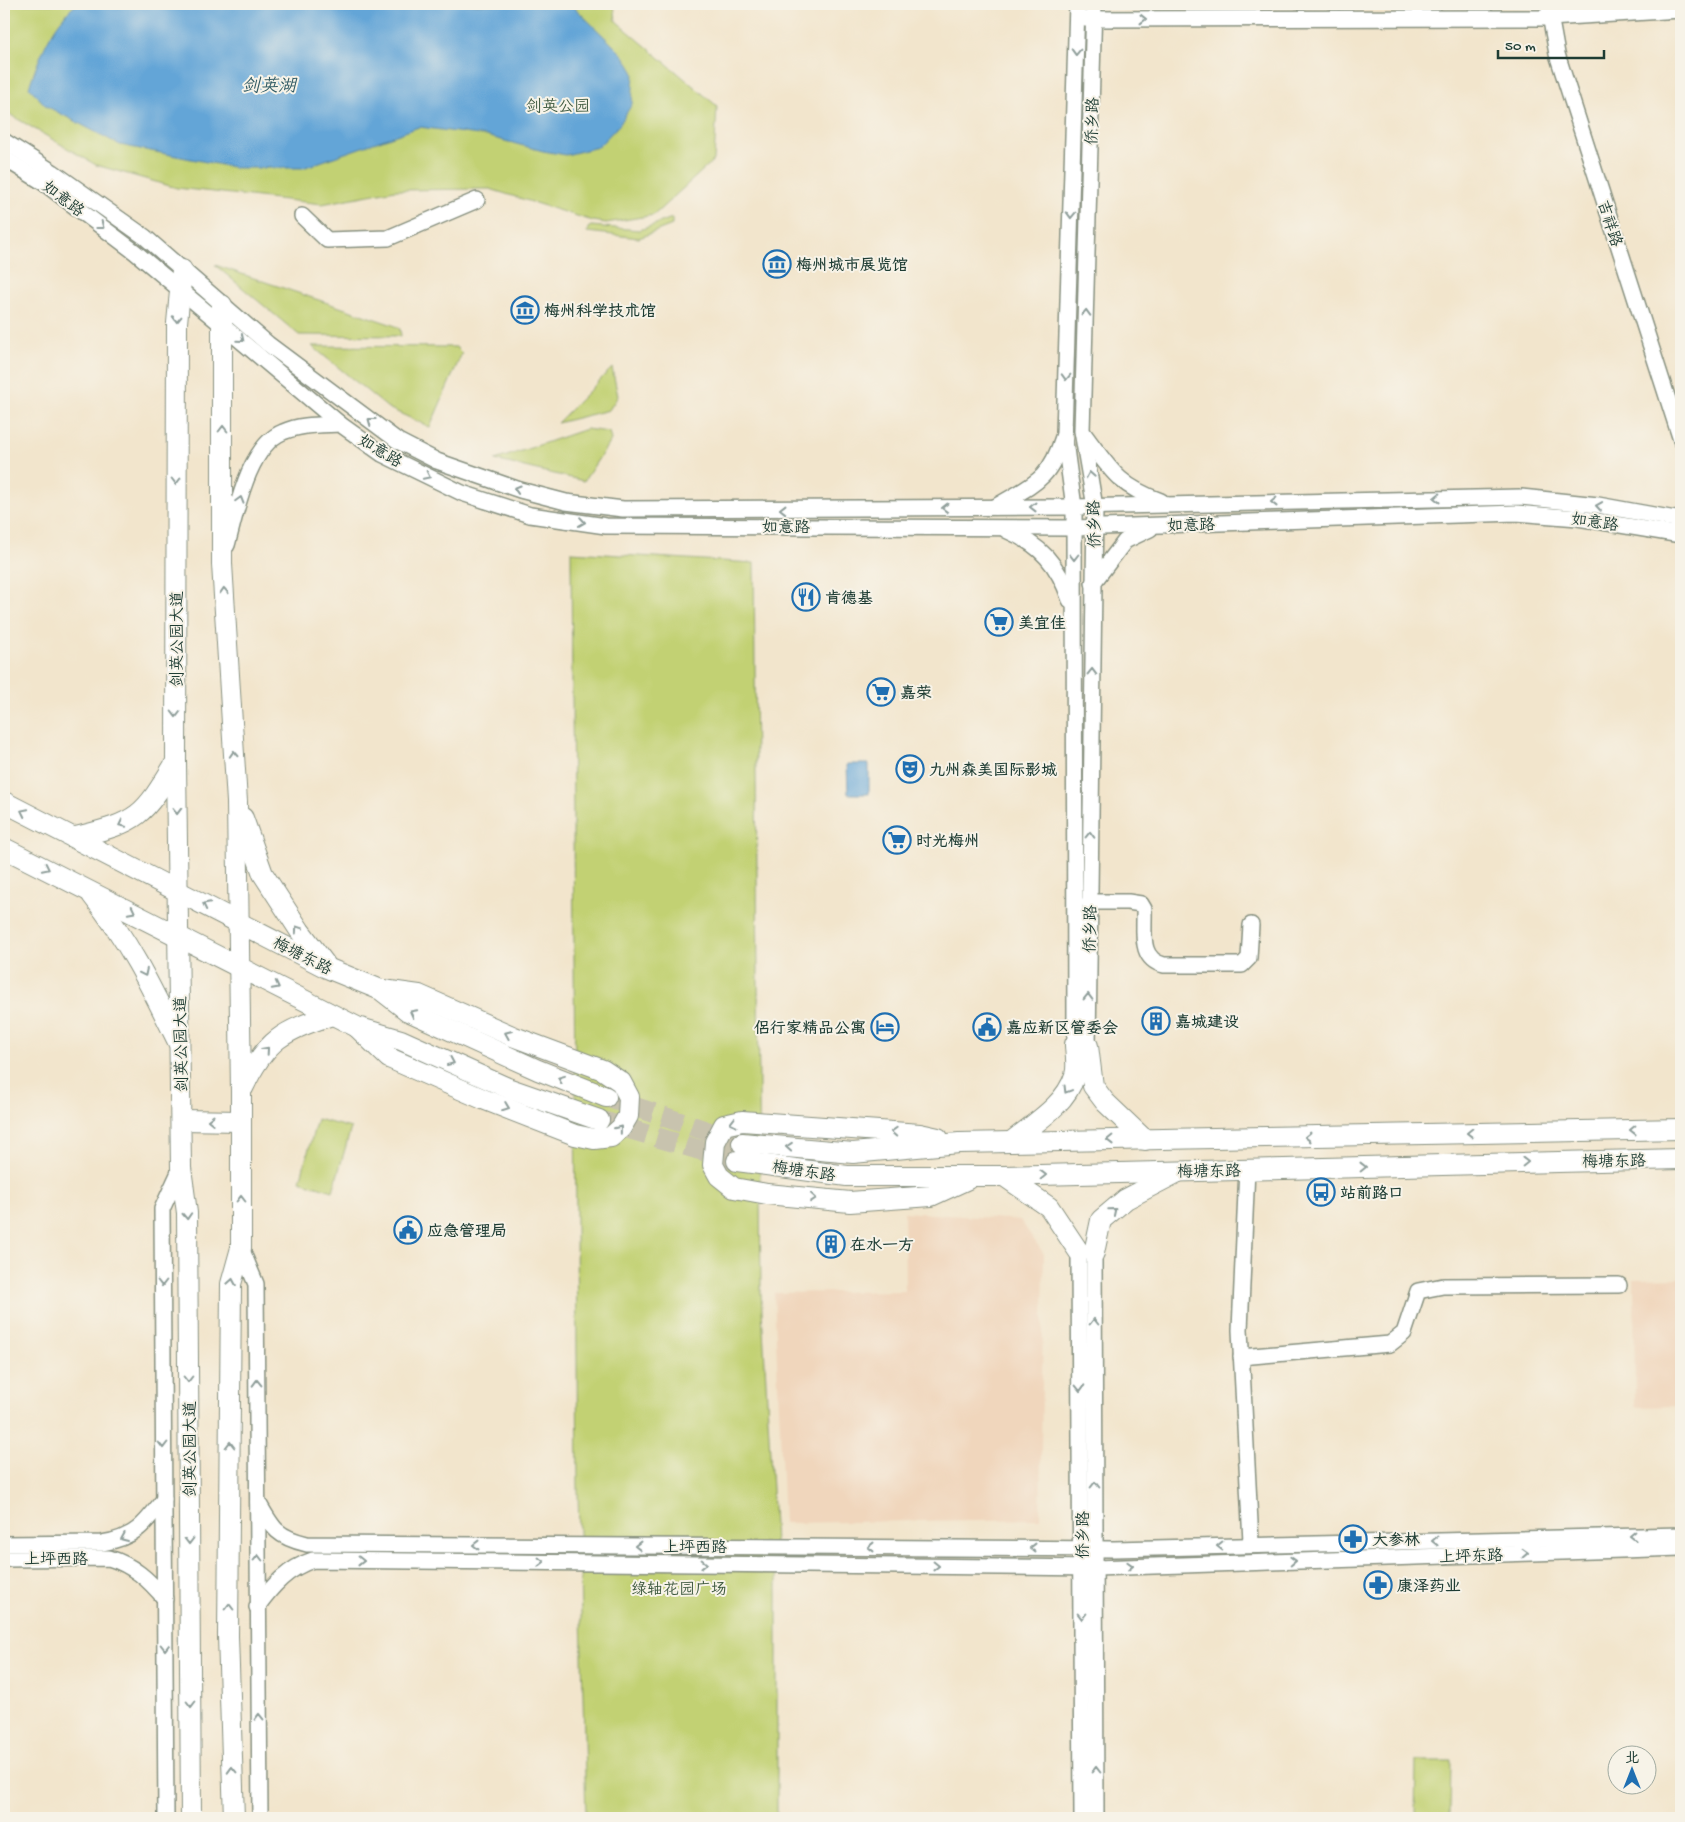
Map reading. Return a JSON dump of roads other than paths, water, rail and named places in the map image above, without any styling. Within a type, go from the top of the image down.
[{"type":"main road","name":"剑英公园大道","points":[[180,279],[177,323],[176,762],[181,1168],[187,1213],[191,1818]]},
{"type":"main road","points":[[222,314],[222,564],[237,802],[241,1092],[241,1248],[231,1284],[228,1636],[234,1818]]},
{"type":"main road","points":[[76,838],[116,828],[134,818],[156,794],[176,762]]},
{"type":"main road","name":"梅塘东路","points":[[4,802],[327,968],[381,990],[408,1011],[538,1070],[606,1098]]},
{"type":"main road","points":[[237,802],[263,874],[327,968]]},
{"type":"main road","points":[[4,848],[357,1027],[401,1040],[510,1089],[599,1120]]},
{"type":"main road","points":[[88,889],[120,929],[137,958],[181,1048]]},
{"type":"main road","points":[[357,1027],[389,1058],[483,1099],[575,1134],[594,1139],[611,1137],[621,1128],[628,1116],[629,1097],[621,1082],[603,1070],[512,1036],[419,995],[381,990]]},
{"type":"main road","points":[[241,1092],[254,1064],[283,1034],[332,1015]]},
{"type":"main road","points":[[1081,1045],[1093,1086],[1105,1102],[1145,1140]]},
{"type":"main road","points":[[1011,1142],[1053,1109],[1061,1099],[1076,1075],[1081,1045]]},
{"type":"main road","points":[[181,1120],[241,1121]]},
{"type":"main road","points":[[959,1143],[920,1134],[742,1121],[724,1125],[715,1142],[713,1165],[720,1176],[734,1188],[767,1194],[850,1202],[931,1196],[976,1176]]},
{"type":"main road","name":"梅塘东路","points":[[1681,1129],[959,1143],[854,1153],[740,1152],[847,1176],[1004,1176],[1681,1159]]},
{"type":"main road","points":[[1004,1176],[1049,1207],[1086,1252],[1101,1220],[1126,1199],[1150,1189],[1180,1171]]},
{"type":"street","points":[[1077,11],[1681,10]]},
{"type":"street","name":"侨乡路","points":[[1077,11],[1064,434],[1074,507],[1081,1045]]},
{"type":"street","name":"侨乡路","points":[[1081,1045],[1089,902],[1095,507],[1082,431],[1094,11]]},
{"type":"street","name":"吉祥路","points":[[1548,11],[1556,54],[1681,440]]},
{"type":"street","name":"如意路","points":[[4,141],[53,172],[145,236],[180,279]]},
{"type":"street","name":"如意路","points":[[4,158],[44,183],[180,279],[222,314],[340,424],[382,454],[462,493],[530,515],[606,526],[1094,528],[1516,513],[1578,518],[1681,535]]},
{"type":"street","points":[[302,216],[327,240],[388,238],[477,200]]},
{"type":"street","name":"如意路","points":[[222,314],[268,344],[398,441],[437,461],[520,490],[566,502],[623,509],[994,508],[1521,497],[1598,505],[1681,520]]},
{"type":"street","points":[[222,564],[247,475],[263,448],[282,432],[309,425],[340,424]]},
{"type":"street","points":[[1082,431],[1109,470],[1125,484],[1143,495],[1169,504]]},
{"type":"street","points":[[994,508],[1045,476],[1056,458],[1064,434]]},
{"type":"street","points":[[1093,583],[1125,541],[1162,525]]},
{"type":"street","points":[[997,527],[1027,540],[1039,548],[1061,577],[1074,610]]},
{"type":"street","points":[[1089,902],[1141,904],[1144,909],[1147,955],[1153,962],[1164,964],[1242,965],[1249,958],[1251,925]]},
{"type":"street","points":[[166,1818],[162,1210],[181,1168]]},
{"type":"street","points":[[1247,1169],[1240,1330],[1251,1542]]},
{"type":"street","points":[[241,1248],[256,1284],[260,1818]]},
{"type":"street","name":"侨乡路","points":[[1086,1252],[1089,1568],[1096,1818]]},
{"type":"street","points":[[1241,1357],[1390,1344],[1404,1334],[1418,1291],[1443,1286],[1619,1285]]},
{"type":"street","name":"上坪西路","points":[[4,1544],[102,1543],[119,1541],[136,1532],[164,1499]]},
{"type":"street","name":"上坪西路","points":[[258,1502],[271,1525],[282,1535],[287,1539],[307,1544],[1089,1549]]},
{"type":"street","name":"上坪东路","points":[[1089,1549],[1681,1535]]},
{"type":"street","name":"上坪东路","points":[[1089,1568],[1681,1548]]},
{"type":"street","name":"上坪西路","points":[[4,1559],[109,1558],[124,1562],[134,1568],[151,1582],[165,1599]]},
{"type":"street","name":"上坪西路","points":[[257,1607],[270,1588],[288,1572],[300,1564],[313,1560],[1089,1568]]},
{"type":"street","name":"侨乡路","points":[[1082,1818],[1089,1568]]},
{"type":"water","name":"剑英湖","points":[[77,4],[571,4],[624,56],[634,73],[632,104],[620,124],[598,147],[566,155],[486,136],[419,127],[303,168],[237,168],[120,145],[46,106],[29,87],[37,64],[53,31]]},
{"type":"water","points":[[847,764],[869,764],[869,794],[848,794]]},
{"type":"tunnel","points":[[606,1097],[742,1143]]},
{"type":"tunnel","points":[[599,1120],[737,1161]]},
{"type":"place","name":"梅州城市展览馆","points":[[777,264]]},
{"type":"place","name":"梅州科学技术馆","points":[[525,310]]},
{"type":"place","name":"肯德基","points":[[806,597]]},
{"type":"place","name":"美宜佳","points":[[999,622]]},
{"type":"place","name":"嘉荣","points":[[881,692]]},
{"type":"place","name":"九州森美国际影城","points":[[910,769]]},
{"type":"place","name":"时光梅州","points":[[897,840]]},
{"type":"place","name":"嘉城建设","points":[[1156,1021]]},
{"type":"place","name":"侣行家精品公寓","points":[[885,1027]]},
{"type":"place","name":"嘉应新区管委会","points":[[987,1027]]},
{"type":"place","name":"站前路口","points":[[1321,1192]]},
{"type":"place","name":"应急管理局","points":[[408,1230]]},
{"type":"place","name":"在水一方","points":[[831,1244]]},
{"type":"place","name":"大参林","points":[[1353,1539]]},
{"type":"place","name":"康泽药业","points":[[1378,1585]]},
{"type":"park label","name":"剑英公园","points":[[558,105]]},
{"type":"park label","name":"绿轴花园广场","points":[[679,1588]]}]
